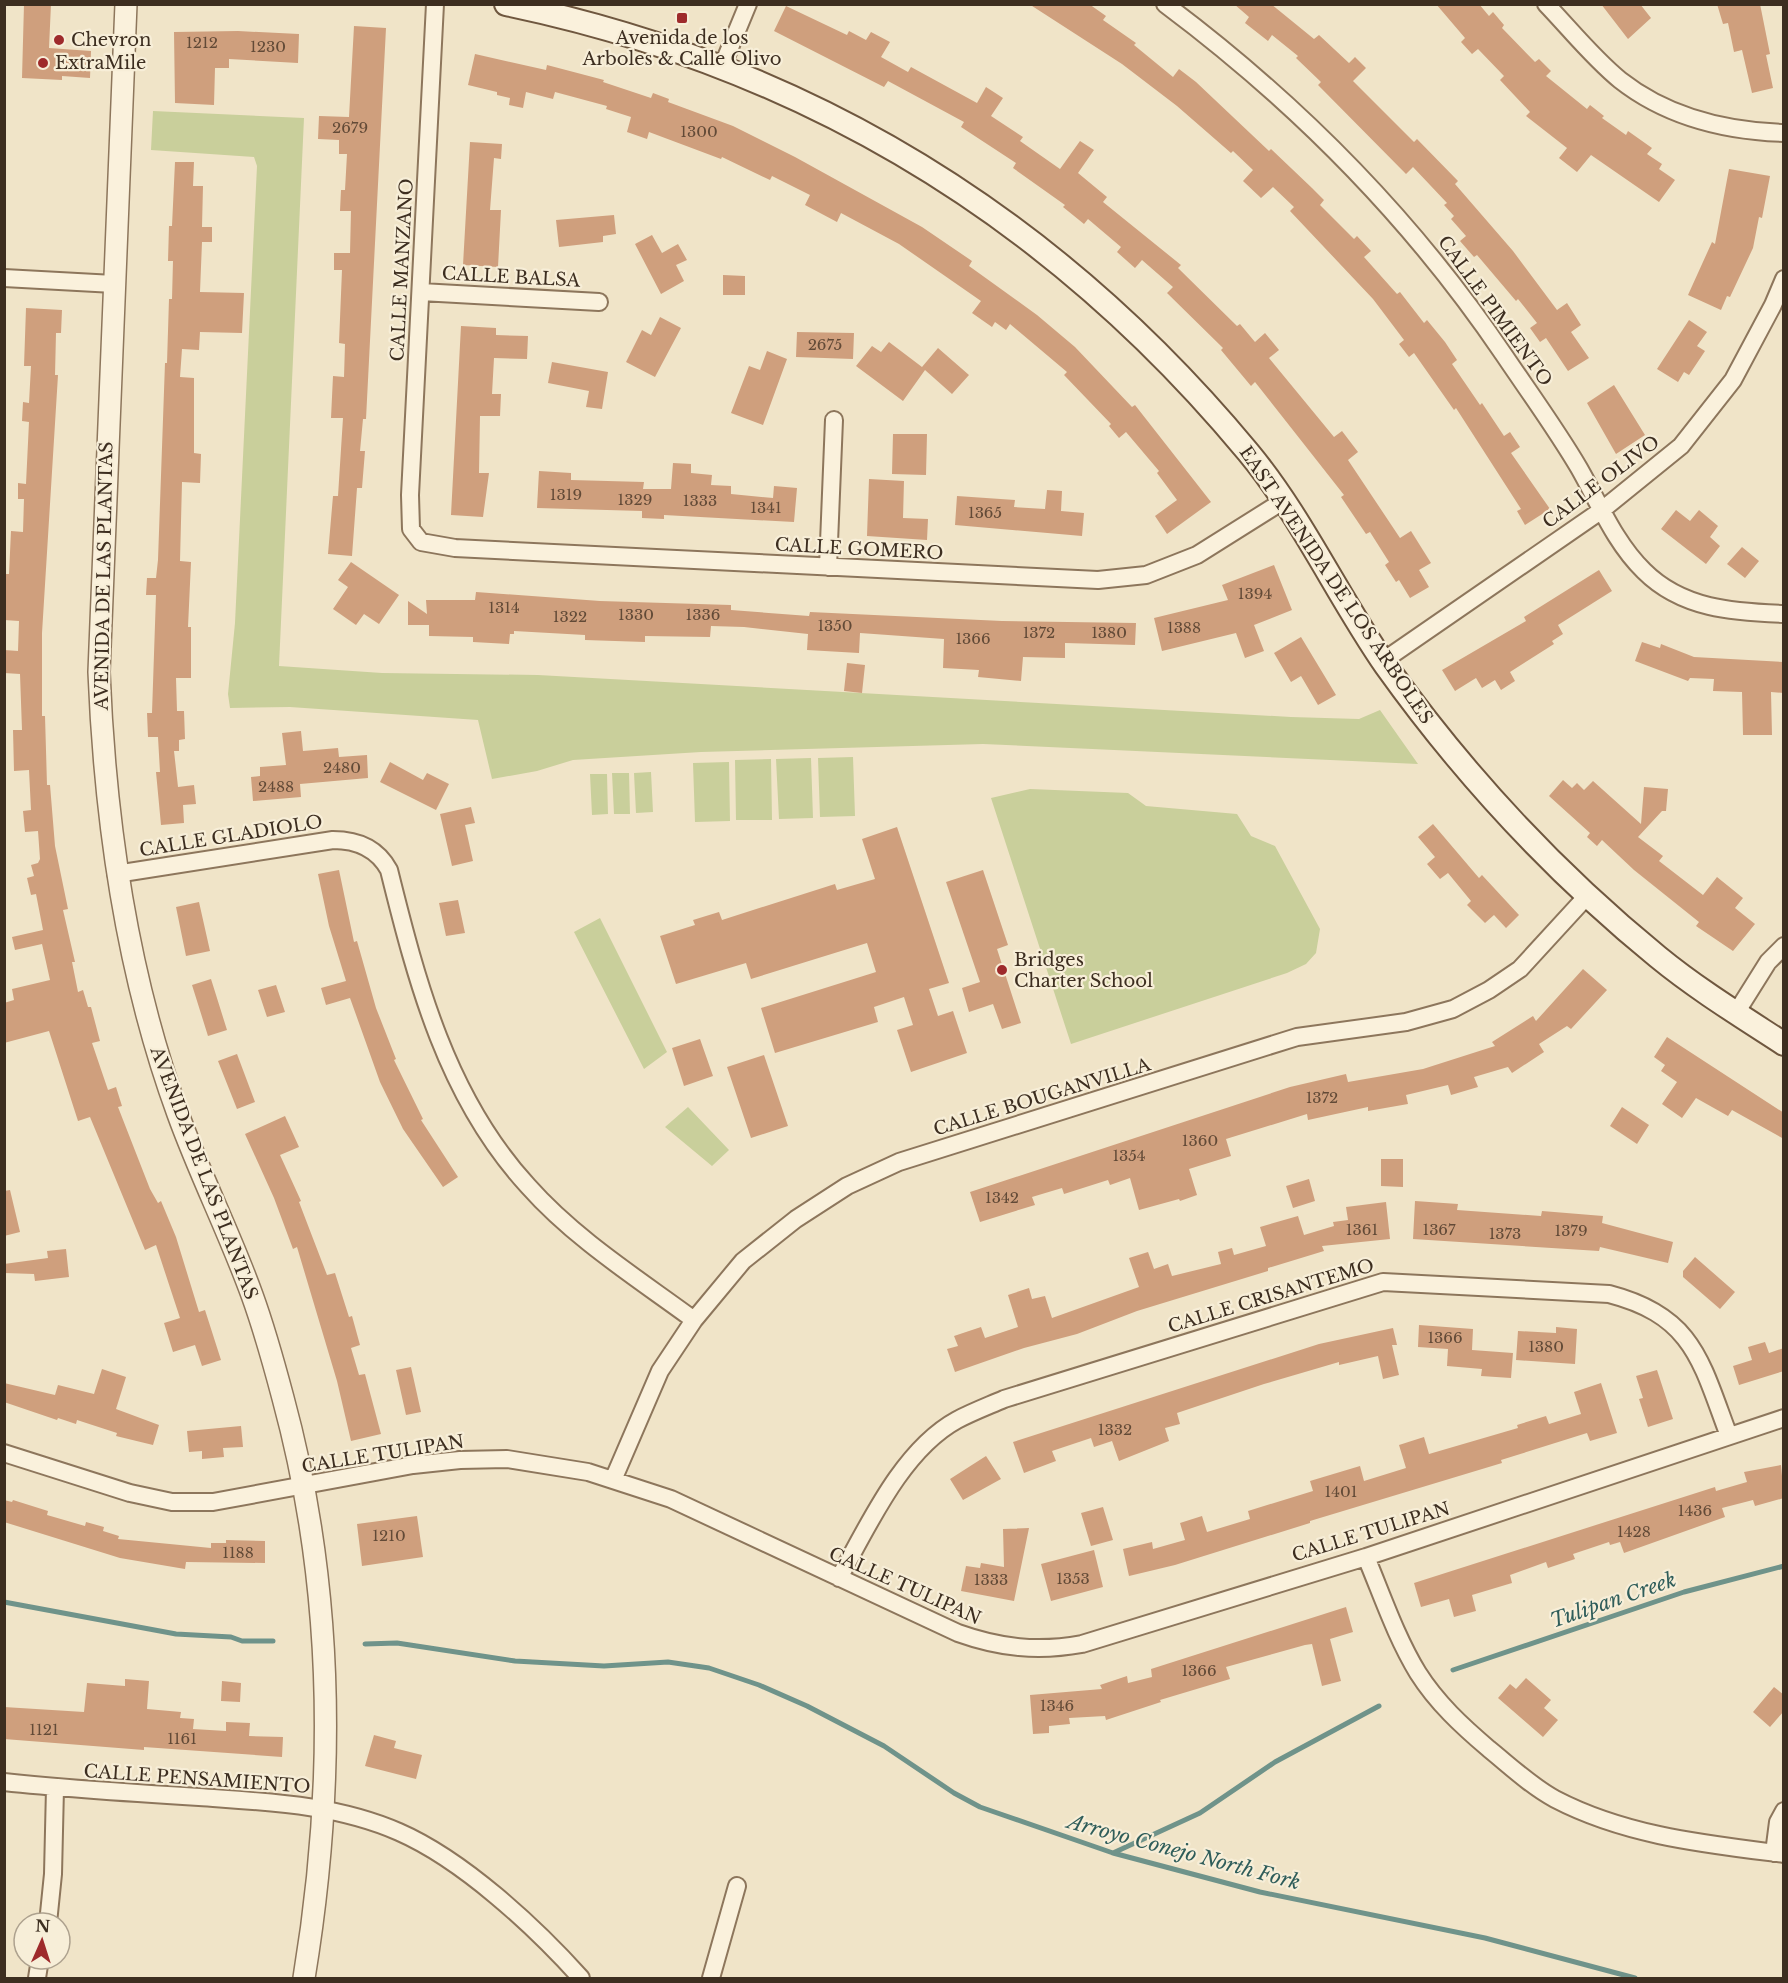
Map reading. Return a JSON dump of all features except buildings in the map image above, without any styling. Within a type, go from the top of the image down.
[{"type":"main road","name":"EAST AVENIDA DE LOS ARBOLES","points":[[506,4],[601,27],[722,67],[795,97],[900,151],[990,209],[1054,257],[1199,394],[1251,456],[1283,501],[1383,661],[1421,714],[1500,809],[1587,896],[1660,959],[1784,1044]]},
{"type":"street","name":"AVENIDA DE LAS PLANTAS","points":[[126,4],[99,672],[102,746],[116,874],[147,1020],[178,1115],[252,1295],[284,1399],[313,1542],[327,1672],[328,1721],[314,1917],[304,1978]]},
{"type":"street","name":"CALLE MANZANO","points":[[415,537],[411,529],[410,495],[435,4]]},
{"type":"street","points":[[722,67],[748,4]]},
{"type":"street","name":"CALLE PIMIENTO","points":[[1165,4],[1234,59],[1347,162],[1399,216],[1473,308],[1567,449],[1621,543],[1644,571],[1672,593],[1699,604],[1739,612],[1784,614]]},
{"type":"street","points":[[1546,4],[1620,80],[1679,115],[1713,126],[1784,133]]},
{"type":"street","points":[[4,278],[114,284]]},
{"type":"street","name":"CALLE OLIVO","points":[[1383,661],[1602,510],[1681,446],[1696,430],[1733,380],[1778,309],[1784,279]]},
{"type":"street","name":"CALLE BALSA","points":[[421,292],[599,302]]},
{"type":"street","points":[[828,567],[834,420]]},
{"type":"street","name":"CALLE GOMERO","points":[[415,537],[421,542],[455,548],[1098,580],[1146,575],[1197,555],[1283,501]]},
{"type":"street","name":"CALLE GLADIOLO","points":[[116,874],[333,840],[346,840],[373,849],[389,870],[410,954],[434,1031],[456,1081],[496,1145],[527,1186],[565,1221],[596,1248],[694,1320]]},
{"type":"street","name":"CALLE BOUGANVILLA","points":[[613,1479],[660,1371],[694,1320],[742,1261],[796,1220],[847,1186],[899,1162],[1297,1036],[1406,1022],[1453,1009],[1489,990],[1520,969],[1587,896]]},
{"type":"street","points":[[1736,1013],[1768,962],[1784,946]]},
{"type":"street","name":"CALLE CRISANTEMO","points":[[839,1578],[883,1498],[916,1453],[955,1421],[1004,1399],[1383,1281],[1609,1294],[1633,1300],[1656,1312],[1678,1329],[1697,1353],[1729,1436]]},
{"type":"street","name":"CALLE TULIPAN","points":[[4,1454],[130,1493],[172,1502],[213,1502],[413,1466],[460,1460],[507,1459],[588,1472],[671,1499],[958,1633],[986,1643],[1026,1649],[1046,1649],[1082,1644],[1366,1557],[1784,1419]]},
{"type":"street","points":[[1366,1557],[1405,1646],[1436,1698],[1457,1721],[1535,1786],[1555,1798],[1621,1825],[1700,1844],[1779,1853],[1778,1822],[1784,1811]]},
{"type":"street","name":"CALLE PENSAMIENTO","points":[[4,1782],[55,1788],[279,1803],[322,1808],[381,1824],[436,1851],[501,1902],[554,1949],[581,1978]]},
{"type":"street","points":[[49,1911],[53,1874],[55,1788]]},
{"type":"street","points":[[711,1978],[737,1886]]},
{"type":"green space","points":[[153,111],[304,118],[279,666],[382,673],[538,675],[1291,717],[1359,719],[1380,710],[1418,764],[983,744],[701,752],[573,760],[537,771],[492,779],[478,720],[290,707],[230,708],[228,694],[235,623],[257,166],[254,157],[151,150]]},
{"type":"green space","points":[[853,757],[855,816],[820,817],[818,758]]},
{"type":"green space","points":[[811,758],[813,818],[779,819],[776,759]]},
{"type":"green space","points":[[771,759],[772,820],[736,820],[735,760]]},
{"type":"green space","points":[[729,762],[730,821],[695,822],[693,763]]},
{"type":"green space","points":[[651,772],[653,812],[636,813],[634,773]]},
{"type":"green space","points":[[612,773],[629,773],[630,814],[614,814]]},
{"type":"green space","points":[[590,774],[607,774],[608,814],[592,815]]},
{"type":"green space","points":[[1030,789],[1128,793],[1146,806],[1237,814],[1251,836],[1275,846],[1320,929],[1316,953],[1306,964],[1287,973],[1071,1044],[991,798]]},
{"type":"green space","points":[[600,918],[667,1052],[644,1069],[574,932]]},
{"type":"green space","points":[[688,1107],[729,1150],[712,1166],[665,1127]]},
{"type":"waterway","name":"Tulipan Creek","points":[[1453,1670],[1684,1592],[1784,1566]]},
{"type":"waterway","name":"Arroyo Conejo North Fork","points":[[4,1602],[176,1634],[231,1637],[242,1641],[273,1641]]},
{"type":"waterway","name":"Arroyo Conejo North Fork","points":[[365,1644],[397,1643],[515,1661],[604,1666],[668,1662],[709,1668],[759,1685],[807,1706],[884,1746],[954,1793],[980,1807],[1113,1853],[1260,1892],[1485,1938],[1635,1978]]},
{"type":"waterway","name":"Tulipan Creek","points":[[1113,1853],[1200,1813],[1275,1762],[1379,1706]]},
{"type":"place","name":"Avenida de los Arboles & Calle Olivo","points":[[682,18]]},
{"type":"place","name":"Chevron","points":[[59,40]]},
{"type":"place","name":"ExtraMile","points":[[43,63]]},
{"type":"place","name":"Bridges Charter School","points":[[1002,970]]}]
